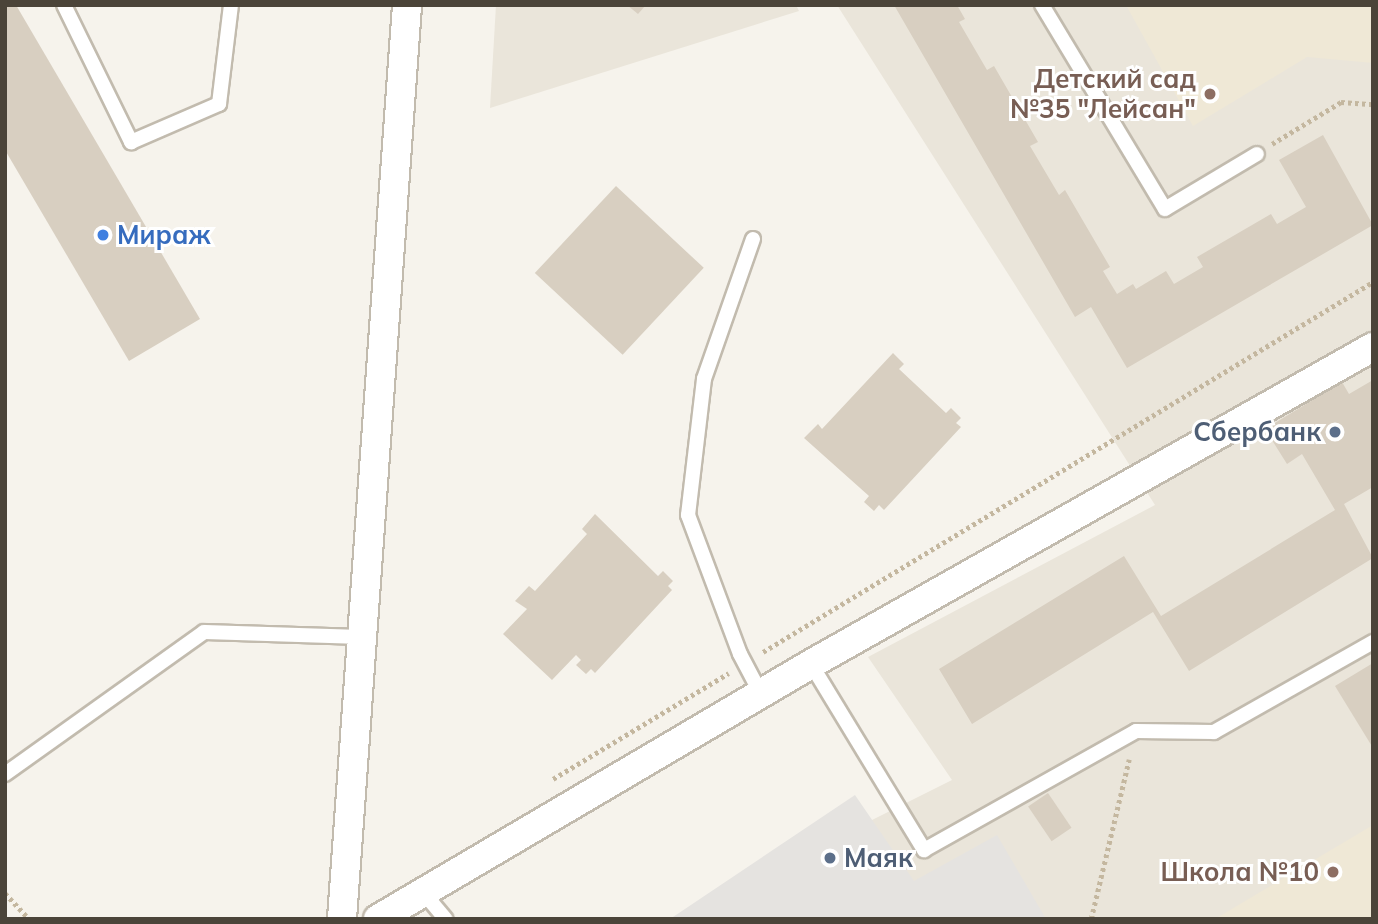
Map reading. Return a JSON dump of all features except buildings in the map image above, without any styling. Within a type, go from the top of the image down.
[{"type":"street","points":[[342,919],[407,5]]},
{"type":"street","points":[[378,919],[811,664],[1373,347]]},
{"type":"lane","points":[[64,5],[131,142],[219,104],[231,5]]},
{"type":"lane","points":[[1042,5],[1165,209],[1257,154]]},
{"type":"lane","points":[[753,239],[704,379],[688,515],[744,664],[761,694]]},
{"type":"lane","points":[[5,774],[204,632],[362,637]]},
{"type":"lane","points":[[811,664],[924,850],[1136,731],[1214,732],[1373,642]]},
{"type":"lane","points":[[423,892],[446,919]]},
{"type":"path","points":[[1257,154],[1341,102],[1373,104]]},
{"type":"path","points":[[544,785],[1373,282]]},
{"type":"path","points":[[1091,919],[1136,731]]},
{"type":"path","points":[[5,893],[29,919]]},
{"type":"shaded area","points":[[496,5],[796,5],[799,11],[490,108]]},
{"type":"shaded area","points":[[837,5],[1373,5],[1373,919],[674,919],[952,780],[868,657],[1155,505]]},
{"type":"shaded area","name":"Детский сад №35 \"Лейсан\"","points":[[1126,5],[1373,5],[1373,63],[1307,57],[1193,126]]},
{"type":"shaded area","name":"Маяк","points":[[855,795],[914,881],[997,835],[1046,919],[670,919]]},
{"type":"shaded area","name":"Школа №10","points":[[1373,825],[1373,919],[1215,919]]},
{"type":"place","name":"Детский сад №35 \"Лейсан\"","points":[[1210,94]]},
{"type":"place","name":"Мираж","points":[[103,235]]},
{"type":"place","name":"Сбербанк","points":[[1335,432]]},
{"type":"place","name":"Маяк","points":[[830,858]]},
{"type":"place","name":"Школа №10","points":[[1333,872]]}]
